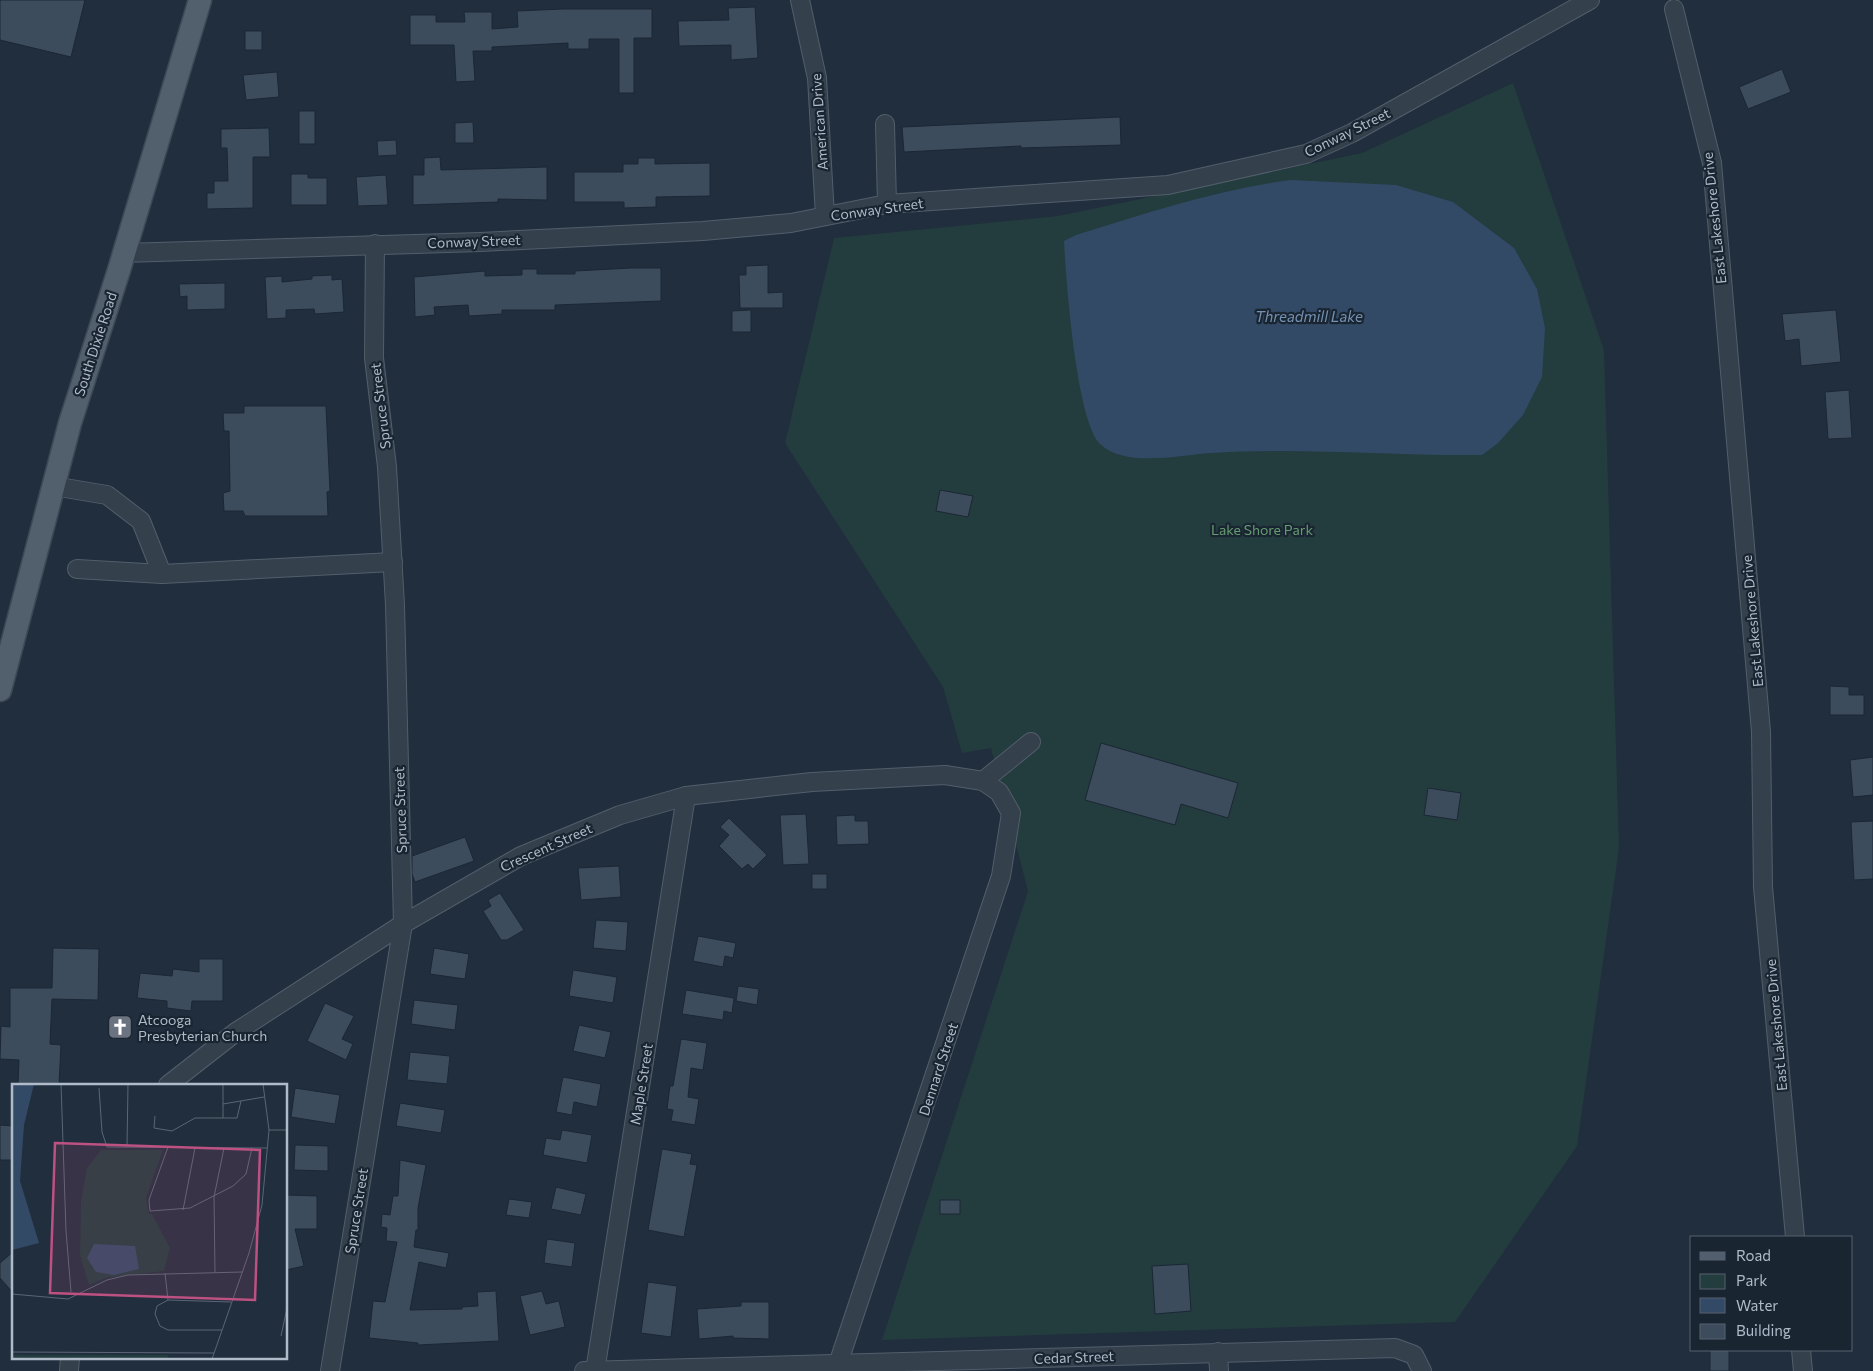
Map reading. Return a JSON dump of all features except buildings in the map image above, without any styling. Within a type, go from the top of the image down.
[{"type":"main road","name":"South Dixie Road","points":[[0,690],[53,486],[200,0]]},
{"type":"street","name":"American Drive","points":[[800,0],[817,78],[825,216]]},
{"type":"street","name":"Conway Street","points":[[123,254],[703,231],[758,227],[887,204],[1168,185],[1306,154],[1352,133],[1590,0]]},
{"type":"street","name":"East Lakeshore Drive","points":[[1674,9],[1712,163],[1761,732],[1763,887],[1794,1236]]},
{"type":"street","points":[[885,124],[887,204]]},
{"type":"street","name":"Spruce Street","points":[[330,1371],[403,924],[393,562],[387,467],[374,358],[375,244]]},
{"type":"street","points":[[53,486],[107,494],[141,521],[162,574]]},
{"type":"street","points":[[77,569],[162,574],[393,562]]},
{"type":"street","points":[[983,781],[1031,742]]},
{"type":"street","name":"Crescent Street","points":[[169,1084],[236,1032],[403,924],[521,856],[620,815],[686,796],[841,780],[945,775],[983,781]]},
{"type":"street","name":"Dennard Street","points":[[838,1364],[1001,876],[1011,813],[999,792],[983,781]]},
{"type":"street","name":"Maple Street","points":[[594,1371],[686,796]]},
{"type":"street","name":"Cedar Street","points":[[584,1371],[1395,1348],[1414,1355],[1422,1371]]},
{"type":"street","points":[[1801,1351],[1802,1371]]},
{"type":"street","points":[[1218,1352],[1219,1371]]},
{"type":"street","points":[[69,1371],[70,1358]]},
{"type":"green space","name":"Lake Shore Park","points":[[1513,83],[1604,350],[1619,848],[1577,1146],[1455,1322],[882,1340],[1028,891],[991,748],[962,753],[943,687],[785,443],[834,238],[1058,216],[1362,153]]},
{"type":"water","name":"Threadmill Lake","points":[[1290,180],[1396,185],[1453,202],[1514,248],[1537,289],[1545,328],[1542,377],[1523,415],[1498,443],[1482,455],[1244,451],[1138,458],[1124,456],[1100,444],[1092,430],[1079,379],[1070,315],[1064,241],[1076,235],[1182,203],[1263,184]]},
{"type":"place","name":"Atcooga Presbyterian Church","points":[[120,1027]]}]
